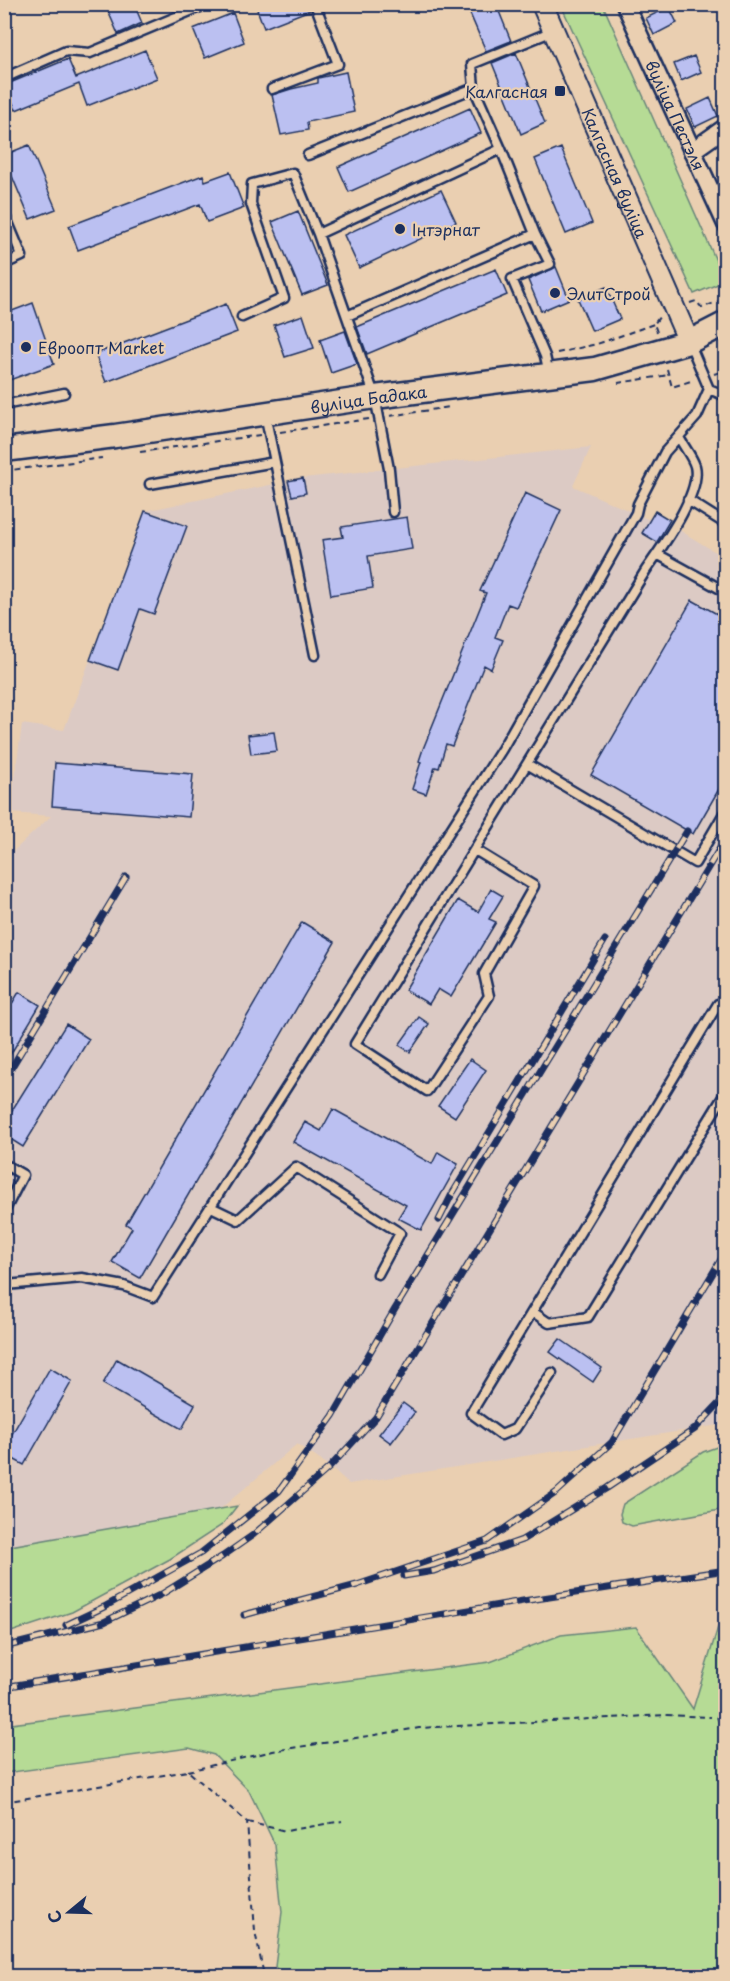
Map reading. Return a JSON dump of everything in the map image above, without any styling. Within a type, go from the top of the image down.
[{"type":"main road","name":"вуліца Бадака","points":[[4,450],[267,424],[377,407],[549,374],[595,369],[688,342],[726,323]]},
{"type":"street","name":"Калгасная вуліца","points":[[542,4],[688,342]]},
{"type":"street","name":"вуліца Пестэля","points":[[625,4],[726,225]]},
{"type":"street","points":[[692,152],[726,127]]},
{"type":"lane","points":[[4,78],[66,51],[90,53],[207,4]]},
{"type":"lane","points":[[272,89],[338,64],[315,4]]},
{"type":"lane","points":[[549,374],[545,356],[512,279],[550,264],[474,88],[472,64],[553,31]]},
{"type":"lane","points":[[308,155],[474,88]]},
{"type":"lane","points":[[318,234],[501,149]]},
{"type":"lane","points":[[242,317],[284,298],[251,204],[252,184],[293,173],[318,234],[377,407],[389,469],[393,512]]},
{"type":"lane","points":[[4,213],[22,256],[4,264]]},
{"type":"lane","points":[[347,316],[536,234]]},
{"type":"lane","points":[[688,342],[709,389],[726,396]]},
{"type":"lane","points":[[5,1283],[82,1278],[124,1286],[153,1297],[502,749],[636,513],[638,504],[665,452],[697,416],[709,389]]},
{"type":"lane","points":[[4,405],[64,393]]},
{"type":"lane","points":[[267,424],[315,655]]},
{"type":"lane","points":[[475,850],[534,886],[484,974],[489,996],[427,1091],[355,1044],[657,554],[675,527],[694,482],[695,466],[679,437]]},
{"type":"lane","points":[[150,484],[275,462]]},
{"type":"lane","points":[[688,500],[726,524]]},
{"type":"lane","points":[[657,554],[726,592]]},
{"type":"lane","points":[[528,764],[695,863],[726,810]]},
{"type":"lane","points":[[552,1373],[515,1429],[501,1435],[471,1413],[718,1004],[726,1006]]},
{"type":"lane","points":[[533,1312],[549,1323],[588,1317],[726,1092]]},
{"type":"lane","points":[[4,1164],[23,1175],[4,1212]]},
{"type":"lane","points":[[211,1207],[238,1220],[296,1167],[400,1233],[378,1274]]},
{"type":"path","points":[[611,384],[669,375]]},
{"type":"path","points":[[135,453],[267,424],[377,407],[460,406]]},
{"type":"path","points":[[4,471],[111,456]]},
{"type":"path","points":[[4,1802],[188,1771],[273,1751],[419,1728],[666,1715],[724,1718]]},
{"type":"path","points":[[188,1771],[247,1822],[286,1831],[342,1821]]},
{"type":"path","points":[[247,1822],[255,1931],[264,1977]]},
{"type":"shaded area","points":[[591,447],[573,486],[650,520],[655,511],[670,520],[668,523],[725,558],[725,1424],[349,1484],[330,1467],[297,1444],[206,1521],[5,1564],[5,859],[51,816],[10,813],[22,724],[64,730],[145,511],[303,478]]},
{"type":"green space","points":[[561,5],[603,5],[725,281],[694,294]]},
{"type":"green space","points":[[725,1444],[725,1509],[632,1526],[622,1522],[620,1514],[623,1504],[703,1452]]},
{"type":"green space","points":[[237,1506],[222,1525],[170,1559],[72,1612],[5,1634],[5,1547]]},
{"type":"green space","points":[[636,1627],[693,1709],[718,1627],[725,1628],[725,1976],[285,1976],[275,1967],[282,1912],[275,1845],[249,1791],[214,1755],[189,1748],[5,1773],[4,1725],[490,1662],[561,1635]]},
{"type":"building","points":[[105,4],[134,4],[142,23],[118,34]]},
{"type":"building","points":[[255,4],[309,4],[310,10],[264,28]]},
{"type":"building","points":[[478,4],[496,4],[511,41],[486,51],[468,9]]},
{"type":"building","points":[[669,7],[677,23],[654,35],[646,18]]},
{"type":"building","points":[[233,13],[244,42],[205,58],[193,29]]},
{"type":"building","points":[[145,50],[157,78],[87,106],[79,84],[16,110],[5,85],[68,59],[76,78]]},
{"type":"building","points":[[516,53],[545,123],[521,134],[492,63]]},
{"type":"building","points":[[694,56],[701,72],[681,81],[674,64]]},
{"type":"building","points":[[346,72],[354,112],[307,122],[308,130],[281,135],[272,95],[318,83],[318,78]]},
{"type":"building","points":[[710,98],[718,116],[695,127],[687,109]]},
{"type":"building","points":[[470,108],[481,133],[349,192],[338,167]]},
{"type":"building","points":[[29,145],[56,209],[30,219],[4,157],[4,155]]},
{"type":"building","points":[[561,148],[592,223],[566,234],[535,159]]},
{"type":"building","points":[[230,172],[244,208],[207,222],[200,204],[78,250],[69,226],[203,175],[205,181]]},
{"type":"building","name":"Інтэрнат","points":[[441,190],[456,222],[359,268],[344,235]]},
{"type":"building","points":[[298,211],[328,285],[302,295],[272,222]]},
{"type":"building","points":[[556,267],[569,299],[541,311],[528,280]]},
{"type":"building","points":[[496,269],[507,295],[367,354],[357,327]]},
{"type":"building","points":[[606,287],[620,319],[592,331],[578,299]]},
{"type":"building","name":"Евроопт Market","points":[[33,303],[54,364],[4,382],[4,314]]},
{"type":"building","points":[[226,304],[237,332],[106,382],[95,354]]},
{"type":"building","points":[[303,315],[314,348],[285,357],[274,325]]},
{"type":"building","points":[[345,331],[357,364],[331,373],[320,340]]},
{"type":"building","points":[[303,478],[306,493],[292,496],[288,481]]},
{"type":"building","points":[[525,493],[561,510],[516,607],[508,604],[495,637],[503,640],[491,669],[484,665],[452,746],[446,744],[439,768],[435,767],[426,794],[412,789],[421,762],[419,761],[486,593],[480,591]]},
{"type":"building","points":[[145,511],[187,526],[154,614],[140,609],[118,670],[90,660]]},
{"type":"building","points":[[655,511],[670,520],[657,542],[642,533]]},
{"type":"building","points":[[407,517],[412,549],[368,556],[373,588],[331,595],[322,540],[343,537],[341,527]]},
{"type":"building","points":[[692,600],[726,619],[726,777],[693,834],[591,775]]},
{"type":"building","points":[[274,732],[277,751],[251,754],[248,735]]},
{"type":"building","points":[[55,763],[193,774],[189,817],[52,806]]},
{"type":"building","points":[[491,889],[503,896],[489,919],[496,922],[451,997],[438,989],[429,1004],[405,990],[458,900],[478,912]]},
{"type":"building","points":[[302,922],[335,942],[140,1278],[112,1262],[132,1228],[126,1224]]},
{"type":"building","points":[[19,992],[40,1005],[4,1065],[4,1017]]},
{"type":"building","points":[[419,1017],[429,1024],[410,1052],[399,1045]]},
{"type":"building","points":[[66,1024],[89,1039],[23,1147],[4,1135],[4,1123]]},
{"type":"building","points":[[470,1059],[486,1070],[455,1117],[438,1106]]},
{"type":"building","points":[[333,1109],[432,1164],[438,1152],[458,1164],[421,1230],[398,1218],[406,1205],[293,1142],[305,1122],[321,1131]]},
{"type":"building","points":[[560,1339],[602,1368],[593,1382],[550,1352]]},
{"type":"building","points":[[117,1359],[195,1404],[182,1429],[103,1384]]},
{"type":"building","points":[[50,1368],[72,1381],[24,1465],[4,1454],[4,1448]]},
{"type":"building","points":[[403,1403],[415,1412],[391,1443],[379,1434]]},
{"type":"railway","points":[[66,1625],[104,1607],[201,1553],[279,1491],[333,1416],[395,1309],[687,831]]},
{"type":"railway","points":[[4,1647],[104,1622],[162,1594],[253,1535],[330,1467],[376,1417],[726,838]]},
{"type":"railway","points":[[4,1080],[126,877]]},
{"type":"railway","points":[[439,1220],[451,1196],[605,940]]},
{"type":"railway","points":[[244,1615],[357,1585],[487,1541],[557,1492],[612,1442],[726,1251]]},
{"type":"railway","points":[[404,1576],[434,1571],[522,1540],[607,1488],[695,1429],[726,1396]]},
{"type":"railway","points":[[4,1687],[523,1601],[726,1570]]},
{"type":"place","name":"Калгасная","points":[[560,91]]},
{"type":"place","name":"Інтэрнат","points":[[400,229]]},
{"type":"place","name":"ЭлитСтрой","points":[[555,293]]},
{"type":"place","name":"Евроопт Market","points":[[26,347]]}]
